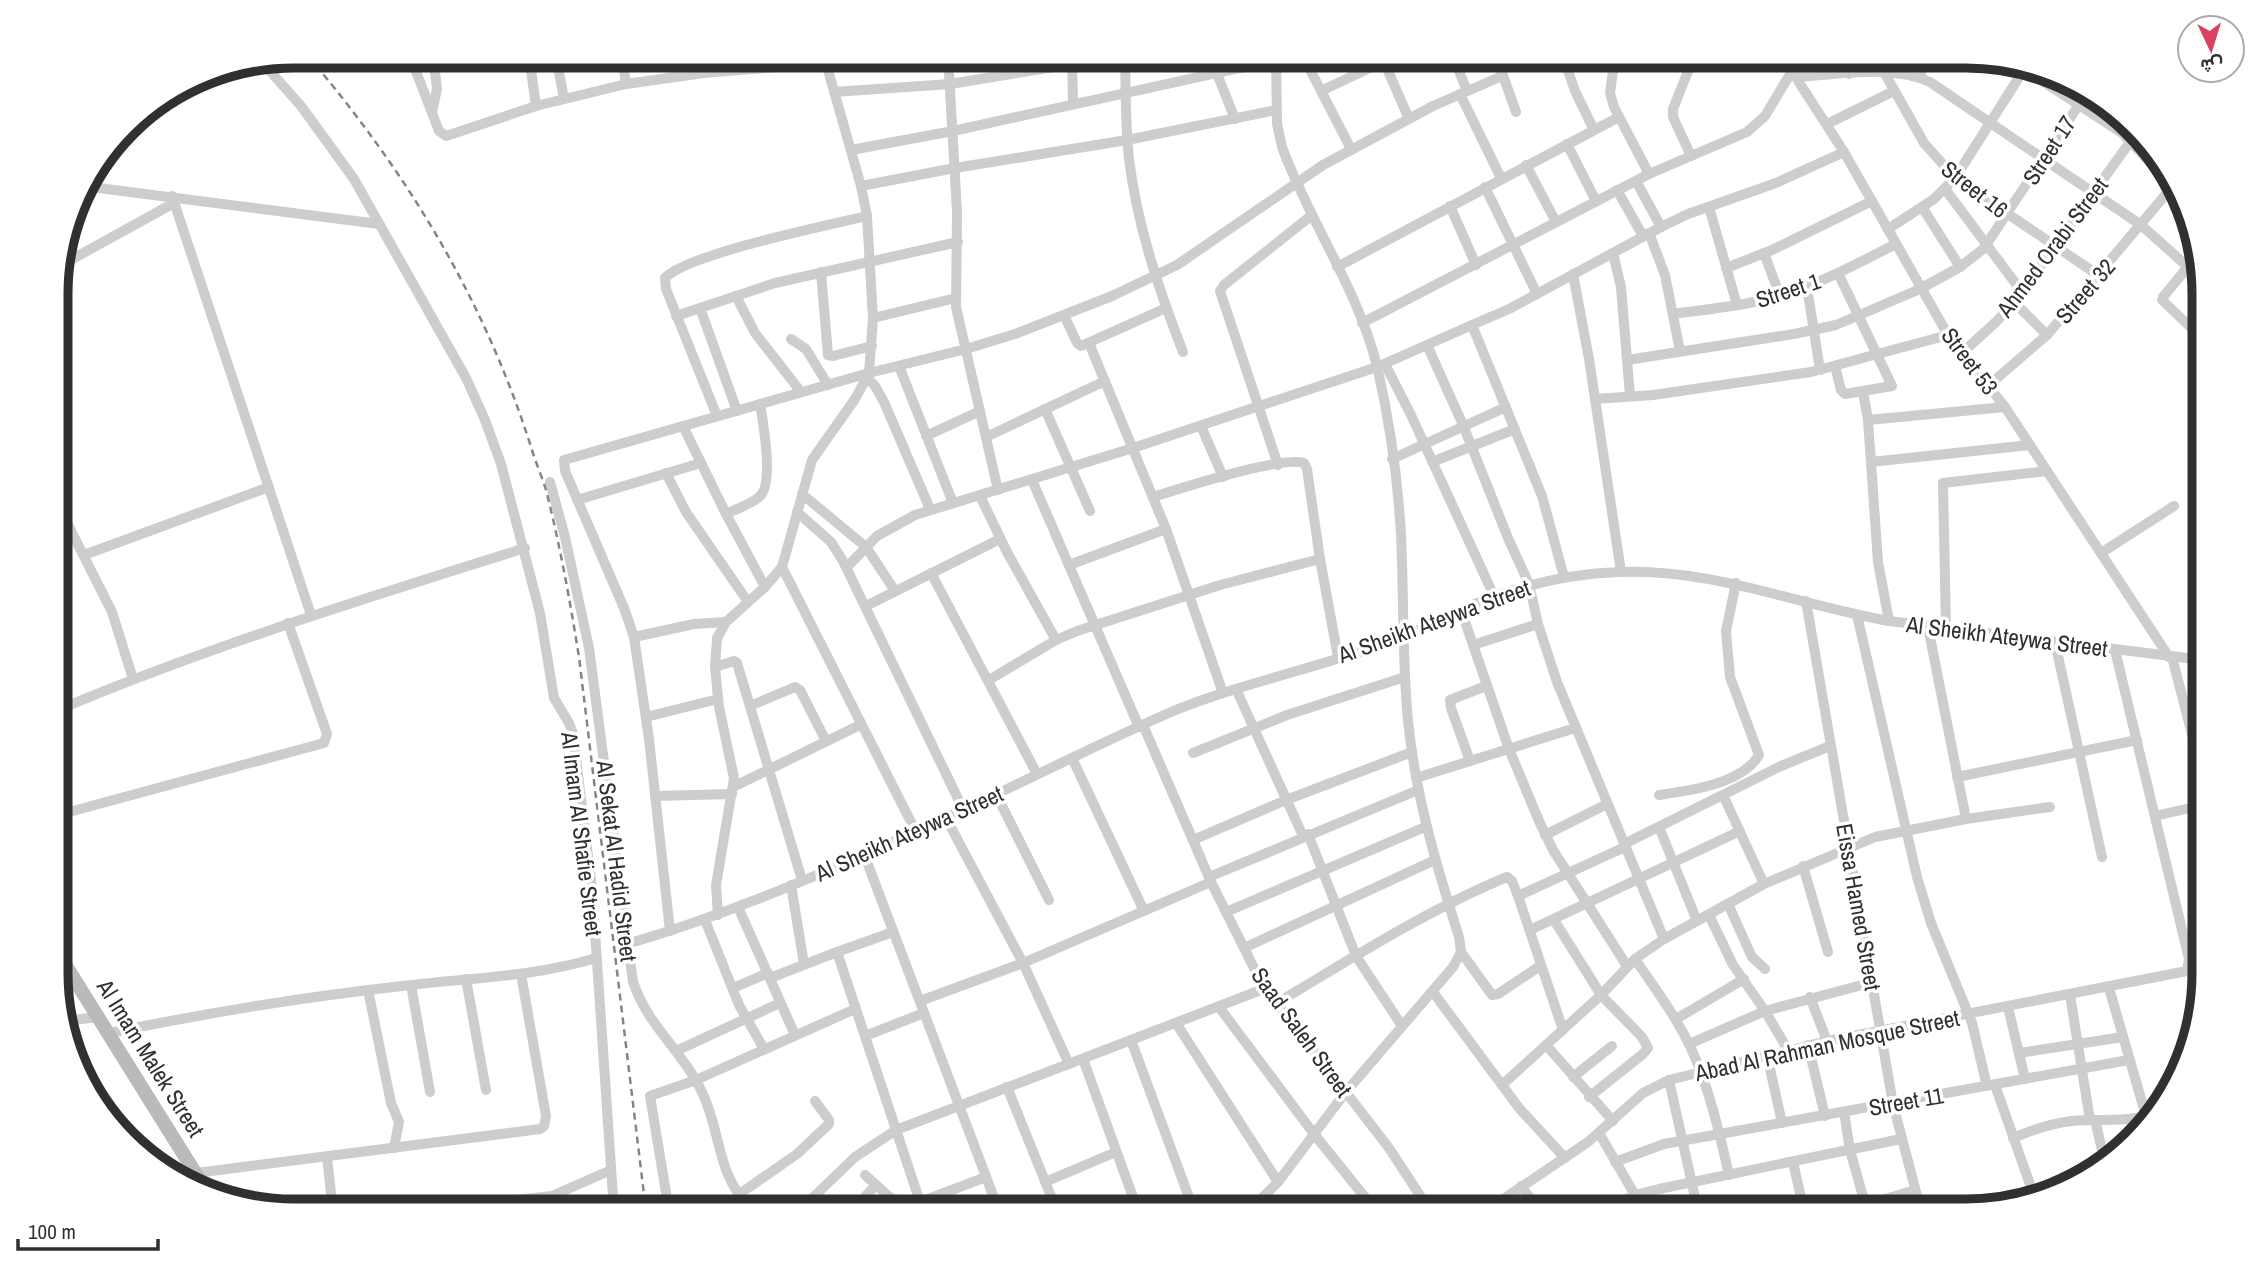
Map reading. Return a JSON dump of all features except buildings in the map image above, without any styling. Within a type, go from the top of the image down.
[{"type":"street","points":[[415,68],[439,131],[446,136],[536,106],[626,84],[732,68]]},
{"type":"street","points":[[432,112],[437,89],[434,68]]},
{"type":"street","points":[[531,68],[536,106]]},
{"type":"street","points":[[558,68],[564,99]]},
{"type":"street","points":[[624,68],[626,84]]},
{"type":"street","points":[[703,68],[704,73]]},
{"type":"street","points":[[718,915],[716,885],[733,791],[732,765],[724,738],[718,699],[715,667],[717,638],[726,622],[765,587],[782,567],[809,469],[817,452],[868,375],[872,346],[871,262],[867,216],[827,68]]},
{"type":"street","points":[[949,68],[958,242],[957,317],[998,491]]},
{"type":"street","points":[[1005,68],[1005,75]]},
{"type":"street","points":[[834,92],[950,84],[1038,68]]},
{"type":"street","points":[[1072,68],[1073,104]]},
{"type":"street","points":[[1125,68],[1127,140],[1133,185],[1156,277],[1183,352]]},
{"type":"street","points":[[1214,68],[1235,118]]},
{"type":"street","points":[[851,150],[953,131],[1236,68]]},
{"type":"street","points":[[1276,68],[1276,110],[1282,147],[1296,181],[1381,366],[1424,443],[1494,596]]},
{"type":"street","points":[[1309,68],[1351,149]]},
{"type":"street","points":[[1321,91],[1366,68]]},
{"type":"street","points":[[1387,68],[1409,119]]},
{"type":"street","points":[[1456,68],[1463,93],[1501,178]]},
{"type":"street","points":[[1500,68],[1516,112]]},
{"type":"street","points":[[1567,68],[1593,128]]},
{"type":"street","points":[[1613,68],[1610,93],[1619,117],[1649,174]]},
{"type":"street","points":[[1689,68],[1674,100],[1673,117],[1691,156]]},
{"type":"street","name":"Street 53","points":[[1792,68],[1844,152],[1948,335],[2005,407],[2171,657],[2191,732]]},
{"type":"street","points":[[1848,68],[1849,74]]},
{"type":"street","points":[[1921,68],[1922,78]]},
{"type":"street","name":"Al Imam Al Shafie Street","points":[[269,70],[301,106],[348,169],[456,357],[493,442],[525,548],[541,613],[554,698],[573,734],[592,888],[613,1199]]},
{"type":"street","points":[[1362,323],[1636,180],[1735,139],[1756,126],[1794,74],[1884,72],[1922,78],[2141,225],[2188,267],[2162,300],[2191,328]]},
{"type":"street","name":"Street 16","points":[[1884,72],[1924,144],[1955,178],[2098,275]]},
{"type":"street","points":[[1888,229],[1922,207],[1955,178],[2020,75]]},
{"type":"street","points":[[670,931],[634,636],[563,466],[564,460],[801,392],[965,349],[1064,315],[1156,277],[1210,244],[1296,181],[1351,149],[1502,76]]},
{"type":"street","points":[[2045,83],[2126,135]]},
{"type":"street","points":[[1827,124],[1894,91]]},
{"type":"street","name":"Street 17","points":[[1627,360],[1814,330],[1859,316],[1920,289],[1960,267],[1987,245],[2082,101]]},
{"type":"street","points":[[861,186],[1127,140],[1276,110]]},
{"type":"street","points":[[1337,267],[1593,128],[1619,117]]},
{"type":"street","name":"Ahmed Orabi Street","points":[[1962,353],[2022,292],[2131,140]]},
{"type":"street","points":[[1567,144],[1596,201]]},
{"type":"street","points":[[847,567],[866,547],[899,522],[930,509],[998,491],[1381,366],[1537,294],[1661,227],[1776,183],[1844,152]]},
{"type":"street","points":[[1526,165],[1556,222]]},
{"type":"street","points":[[1636,180],[1661,227]]},
{"type":"street","points":[[1485,187],[1537,294]]},
{"type":"street","points":[[95,188],[379,223]]},
{"type":"street","points":[[1945,189],[2022,292]]},
{"type":"street","points":[[1617,190],[1662,262],[1680,351]]},
{"type":"street","name":"Street 32","points":[[1988,386],[2047,334],[2167,192]]},
{"type":"street","points":[[71,258],[173,199]]},
{"type":"street","points":[[173,199],[311,615]]},
{"type":"street","points":[[1726,268],[1765,253],[1872,201]]},
{"type":"street","points":[[1450,206],[1476,265]]},
{"type":"street","points":[[1709,207],[1737,305]]},
{"type":"street","points":[[1922,207],[1960,267]]},
{"type":"street","points":[[1278,465],[1220,291],[1312,215]]},
{"type":"street","points":[[716,416],[664,283],[666,278],[674,270],[771,239],[867,216]]},
{"type":"street","points":[[676,316],[821,272],[958,242]]},
{"type":"street","name":"Street 1","points":[[1673,314],[1780,296],[1807,287],[1896,244]]},
{"type":"street","points":[[1613,253],[1621,287],[1630,396]]},
{"type":"street","points":[[1765,253],[1780,296]]},
{"type":"street","points":[[821,272],[828,355],[872,346]]},
{"type":"street","points":[[1835,366],[1843,393],[1892,386],[1838,273]]},
{"type":"street","points":[[1573,274],[1621,572]]},
{"type":"street","points":[[1807,287],[1820,370]]},
{"type":"street","points":[[736,296],[755,333],[801,392]]},
{"type":"street","points":[[873,318],[956,298]]},
{"type":"street","points":[[2014,302],[2047,334]]},
{"type":"street","points":[[700,308],[737,411]]},
{"type":"street","points":[[1064,315],[1078,345],[1089,343],[1166,308]]},
{"type":"street","points":[[1472,325],[1547,512],[1564,577]]},
{"type":"street","points":[[1595,399],[1767,379],[1820,370],[1948,335]]},
{"type":"street","points":[[792,339],[806,349],[828,385]]},
{"type":"street","points":[[1089,343],[1167,529],[1223,694]]},
{"type":"street","points":[[1427,345],[1529,584],[1538,624],[1575,728],[1664,939]]},
{"type":"street","points":[[899,366],[953,503]]},
{"type":"street","points":[[1381,366],[1400,531],[1405,677],[1412,752],[1425,827],[1450,905],[1461,952],[1490,993],[1495,996],[1540,966]]},
{"type":"street","points":[[868,375],[884,402],[930,509]]},
{"type":"street","points":[[986,436],[1105,381]]},
{"type":"street","points":[[1863,392],[1868,419],[1878,562],[1889,621]]},
{"type":"street","points":[[726,514],[763,493],[767,462],[760,404]]},
{"type":"street","points":[[1392,458],[1506,407]]},
{"type":"street","points":[[1868,419],[2005,407]]},
{"type":"street","points":[[1045,409],[1073,467],[1090,512]]},
{"type":"street","points":[[926,436],[980,411]]},
{"type":"street","points":[[683,426],[765,587]]},
{"type":"street","points":[[1201,426],[1223,477]]},
{"type":"street","points":[[1432,462],[1515,429]]},
{"type":"street","points":[[1871,462],[2030,445]]},
{"type":"street","points":[[1153,496],[1278,465],[1298,462],[1306,466],[1338,657]]},
{"type":"street","points":[[578,500],[701,463]]},
{"type":"street","points":[[1946,629],[1942,483],[2047,471]]},
{"type":"street","points":[[666,473],[695,527],[748,602]]},
{"type":"street","name":"Saad Saleh Street","points":[[1032,480],[1093,626],[1244,948],[1266,988],[1389,1148],[1422,1198]]},
{"type":"street","name":"Al Sekat Al Hadid Street","points":[[550,482],[589,648],[632,974],[639,997],[654,1026],[696,1080],[712,1117],[722,1164],[742,1199]]},
{"type":"street","points":[[84,555],[268,487]]},
{"type":"street","points":[[802,494],[866,547],[895,592]]},
{"type":"street","points":[[980,496],[1000,539],[1056,640]]},
{"type":"street","points":[[2101,553],[2174,506]]},
{"type":"street","points":[[797,512],[831,542],[847,567],[963,808]]},
{"type":"street","points":[[68,524],[111,612],[133,679]]},
{"type":"street","points":[[1069,565],[1167,529]]},
{"type":"street","points":[[866,606],[1000,539]]},
{"type":"street","points":[[68,706],[133,679],[311,615],[525,548]]},
{"type":"street","points":[[989,680],[1056,640],[1093,626],[1189,594],[1320,559]]},
{"type":"street","points":[[782,567],[915,830]]},
{"type":"street","name":"Al Sheikh Ateywa Street","points":[[627,944],[705,920],[791,885],[1141,726],[1236,689],[1403,638],[1494,596],[1529,584],[1564,577],[1621,572],[1679,574],[1736,583],[1889,621],[2191,659]]},
{"type":"street","points":[[931,573],[1037,774]]},
{"type":"street","points":[[1659,795],[1707,787],[1723,781],[1756,762],[1759,755],[1730,677],[1726,631],[1736,583]]},
{"type":"street","name":"Eissa Hamed Street","points":[[1806,601],[1850,846],[1879,1031],[1901,1139],[1917,1198]]},
{"type":"street","points":[[1461,610],[1508,749],[1545,835],[1588,903],[1676,1019],[1701,1071],[1729,1175]]},
{"type":"street","points":[[1857,615],[1906,830],[1931,923],[1968,1014],[1991,1085],[2031,1189]]},
{"type":"street","points":[[634,636],[694,624],[726,622]]},
{"type":"street","points":[[68,812],[324,743],[327,734],[288,623]]},
{"type":"street","points":[[1473,645],[1538,624]]},
{"type":"street","points":[[1928,627],[1966,819]]},
{"type":"street","points":[[2055,642],[2102,857]]},
{"type":"street","points":[[2115,650],[2155,816],[2191,808]]},
{"type":"street","points":[[715,667],[734,661],[737,663],[802,880]]},
{"type":"street","points":[[1194,753],[1254,728],[1405,677]]},
{"type":"street","points":[[1471,761],[1450,700],[1486,686]]},
{"type":"street","points":[[750,706],[795,687],[800,690],[826,741]]},
{"type":"street","points":[[1236,689],[1286,800],[1322,870],[1356,956],[1402,1026]]},
{"type":"street","points":[[646,717],[718,699]]},
{"type":"street","points":[[655,796],[733,791],[768,770],[860,725]]},
{"type":"street","points":[[1416,778],[1575,728]]},
{"type":"street","points":[[1957,777],[2137,740]]},
{"type":"street","points":[[1518,895],[1569,874],[1781,766],[1830,746]]},
{"type":"street","points":[[1193,840],[1286,800],[1412,752]]},
{"type":"street","points":[[1072,758],[1144,911]]},
{"type":"street","points":[[920,1001],[1023,963],[1144,911],[1305,835],[1418,790]]},
{"type":"street","points":[[996,794],[1049,900]]},
{"type":"street","points":[[1723,795],[1764,884]]},
{"type":"street","points":[[1545,835],[1607,804]]},
{"type":"street","points":[[1502,1085],[1601,995],[1631,962],[1664,939],[1764,884],[1875,836],[2050,807]]},
{"type":"street","points":[[945,816],[1023,963],[1069,1064]]},
{"type":"street","name":"Abad Al Rahman Mosque Street","points":[[1505,1198],[1598,1133],[1643,1093],[1669,1080],[1827,1041],[2183,974],[2189,968],[2189,959],[2155,816]]},
{"type":"street","points":[[1226,912],[1425,827]]},
{"type":"street","points":[[1659,827],[1697,921]]},
{"type":"street","points":[[1530,930],[1740,831]]},
{"type":"street","points":[[864,854],[994,1199]]},
{"type":"street","points":[[1244,948],[1435,860]]},
{"type":"street","points":[[1803,866],[1828,952]]},
{"type":"street","points":[[1277,1003],[1356,956],[1507,877],[1512,881],[1518,895],[1563,1030]]},
{"type":"street","points":[[791,885],[804,964]]},
{"type":"street","points":[[1728,904],[1752,957],[1765,969]]},
{"type":"street","points":[[738,907],[795,1035]]},
{"type":"street","points":[[1709,915],[1725,950],[1788,1050]]},
{"type":"street","points":[[705,920],[746,1018],[764,1049]]},
{"type":"street","points":[[1554,920],[1601,995],[1642,1037],[1648,1048],[1589,1097]]},
{"type":"street","points":[[733,988],[893,932]]},
{"type":"street","points":[[837,952],[919,1199]]},
{"type":"street","points":[[1265,1198],[1345,1093],[1453,967],[1461,952]]},
{"type":"street","points":[[109,1032],[223,1010],[561,968],[596,958]]},
{"type":"street","name":"Al Imam Malek Street","points":[[68,969],[198,1177]]},
{"type":"street","points":[[196,1173],[535,1130],[544,1126],[546,1116],[521,974]]},
{"type":"street","points":[[466,979],[485,1090]]},
{"type":"street","points":[[1676,1019],[1744,979]]},
{"type":"street","points":[[1689,1044],[1765,1010],[1873,982]]},
{"type":"street","points":[[411,985],[430,1091]]},
{"type":"street","points":[[812,1199],[855,1157],[896,1130],[1266,988]]},
{"type":"street","points":[[2109,988],[2142,1114]]},
{"type":"street","points":[[368,990],[391,1102],[399,1122],[394,1148]]},
{"type":"street","points":[[1433,992],[1529,1120],[1565,1158]]},
{"type":"street","points":[[2070,995],[2092,1120],[2102,1153]]},
{"type":"street","points":[[1810,998],[1827,1041]]},
{"type":"street","points":[[676,1051],[780,1003]]},
{"type":"street","points":[[1219,1007],[1366,1198]]},
{"type":"street","points":[[2008,1007],[2025,1079]]},
{"type":"street","points":[[667,1199],[650,1096],[696,1080],[855,1009]]},
{"type":"street","points":[[865,1037],[924,1013]]},
{"type":"street","points":[[74,1020],[98,1017]]},
{"type":"street","points":[[1176,1023],[1278,1182]]},
{"type":"street","points":[[2019,1053],[2123,1037]]},
{"type":"street","points":[[1131,1040],[1189,1198]]},
{"type":"street","points":[[1546,1045],[1589,1097],[1613,1121]]},
{"type":"street","points":[[1808,1045],[1825,1116]]},
{"type":"street","points":[[1573,1077],[1612,1046]]},
{"type":"street","points":[[1767,1055],[1782,1123]]},
{"type":"street","points":[[1083,1059],[1133,1199]]},
{"type":"street","name":"Street 11","points":[[1615,1162],[1650,1148],[1682,1141],[2129,1060]]},
{"type":"street","points":[[1669,1080],[1695,1198]]},
{"type":"street","points":[[1007,1087],[1052,1199]]},
{"type":"street","points":[[738,1195],[797,1154],[829,1124],[815,1101]]},
{"type":"street","points":[[1844,1112],[1850,1150],[1863,1198]]},
{"type":"street","points":[[2013,1138],[2050,1125],[2092,1120],[2138,1119]]},
{"type":"street","points":[[1598,1133],[1635,1195]]},
{"type":"street","points":[[1628,1198],[1692,1182],[1901,1139]]},
{"type":"street","points":[[1045,1182],[1116,1152]]},
{"type":"street","points":[[327,1157],[332,1199]]},
{"type":"street","points":[[1793,1162],[1801,1198]]},
{"type":"street","points":[[525,1199],[552,1196],[611,1170]]},
{"type":"street","points":[[865,1175],[885,1199]]},
{"type":"street","points":[[929,1199],[986,1177]]},
{"type":"street","points":[[863,1199],[876,1185]]},
{"type":"street","points":[[1521,1186],[1530,1198]]},
{"type":"street","points":[[1893,1198],[1915,1190]]},
{"type":"railway","points":[[318,68],[345,101],[411,194],[467,291],[513,395],[546,490],[579,657],[645,1199]]}]
